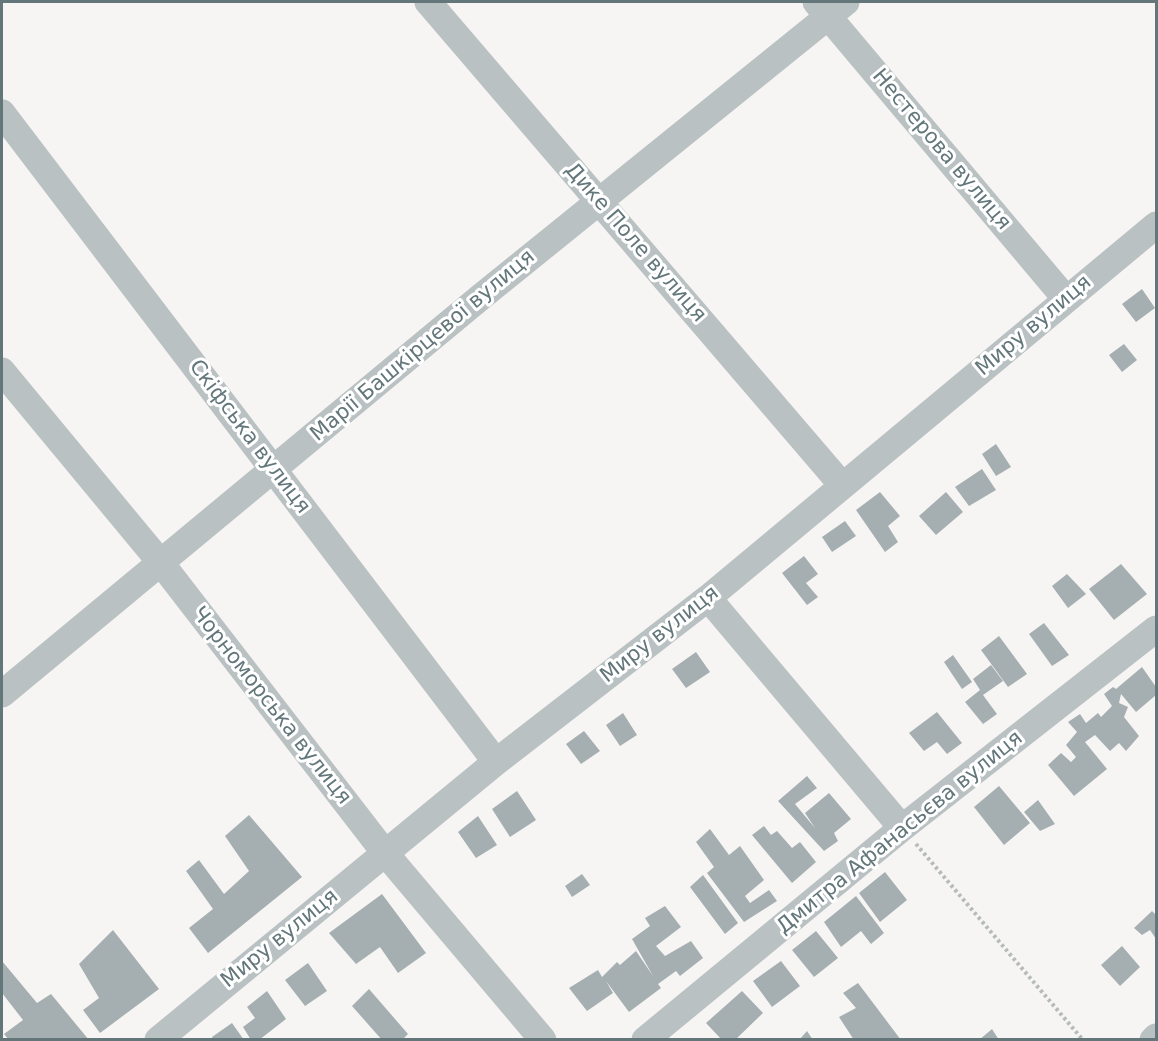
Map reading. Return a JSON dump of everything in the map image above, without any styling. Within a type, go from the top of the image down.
[{"type":"street","name":"Дике Поле вулиця","points":[[428,2],[842,485]]},
{"type":"street","name":"Марії Башкірцевої вулиця","points":[[2,694],[482,296],[599,202],[830,6]]},
{"type":"street","name":"Нестерова вулиця","points":[[830,6],[1066,299]]},
{"type":"street","name":"Скіфська вулиця","points":[[2,113],[496,762]]},
{"type":"street","name":"Миру вулиця","points":[[158,1040],[496,762],[708,598],[1156,225]]},
{"type":"street","name":"Чорноморська вулиця","points":[[2,371],[160,563],[385,853],[543,1040]]},
{"type":"street","points":[[708,598],[902,828]]},
{"type":"street","name":"Дмитра Афанасьєва вулиця","points":[[645,1040],[902,828],[1156,629]]},
{"type":"path","points":[[902,828],[1083,1040]]},
{"type":"building","points":[[1142,289],[1155,308],[1136,322],[1122,304]]},
{"type":"building","points":[[1124,344],[1137,360],[1122,372],[1109,355]]},
{"type":"building","points":[[996,444],[1011,467],[996,476],[982,454]]},
{"type":"building","points":[[982,469],[996,490],[969,506],[955,487]]},
{"type":"building","points":[[880,492],[900,516],[888,526],[898,542],[885,552],[856,510]]},
{"type":"building","points":[[946,492],[963,512],[936,535],[919,516]]},
{"type":"building","points":[[845,521],[856,536],[832,552],[822,537]]},
{"type":"building","points":[[804,556],[818,574],[806,583],[818,597],[807,605],[782,573]]},
{"type":"building","points":[[1121,564],[1147,594],[1114,620],[1089,589]]},
{"type":"building","points":[[1067,574],[1086,594],[1068,608],[1052,586]]},
{"type":"building","points":[[1044,623],[1069,655],[1052,666],[1029,634]]},
{"type":"building","points":[[999,636],[1027,674],[1008,687],[981,650]]},
{"type":"building","points":[[696,652],[710,672],[686,688],[672,669]]},
{"type":"building","points":[[953,655],[972,682],[962,689],[944,662]]},
{"type":"building","points":[[991,665],[1003,681],[983,695],[997,714],[983,724],[965,702],[980,690],[973,679]]},
{"type":"building","points":[[1142,667],[1156,687],[1156,695],[1136,712],[1121,694],[1119,703],[1128,707],[1124,717],[1139,736],[1126,751],[1119,743],[1110,751],[1095,735],[1085,742],[1107,769],[1074,796],[1048,765],[1061,753],[1071,762],[1076,757],[1066,745],[1077,732],[1068,722],[1080,714],[1086,723],[1098,713],[1101,717],[1112,706],[1104,694],[1113,687],[1116,689]]},
{"type":"building","points":[[937,712],[962,743],[947,754],[937,742],[924,751],[909,733]]},
{"type":"building","points":[[623,713],[637,735],[620,746],[606,725]]},
{"type":"building","points":[[584,731],[600,751],[581,764],[566,744]]},
{"type":"building","points":[[807,776],[817,788],[795,804],[815,828],[805,813],[829,793],[851,819],[834,833],[838,841],[824,851],[778,801]]},
{"type":"building","points":[[999,786],[1030,823],[1004,845],[974,807]]},
{"type":"building","points":[[517,791],[536,820],[510,837],[492,809]]},
{"type":"building","points":[[1038,800],[1055,824],[1040,831],[1024,812]]},
{"type":"building","points":[[249,815],[302,877],[208,953],[189,928],[213,909],[186,871],[199,860],[224,894],[249,871],[225,836]]},
{"type":"building","points":[[478,816],[497,845],[476,858],[458,832]]},
{"type":"building","points":[[764,826],[771,835],[777,831],[792,848],[800,842],[816,862],[792,883],[752,835]]},
{"type":"building","points":[[710,829],[729,855],[740,846],[764,880],[745,896],[750,903],[769,890],[777,901],[744,922],[707,873],[714,867],[696,842]]},
{"type":"building","points":[[885,872],[907,900],[880,922],[859,893]]},
{"type":"building","points":[[582,874],[590,885],[572,897],[565,886]]},
{"type":"building","points":[[703,875],[738,923],[725,934],[690,887]]},
{"type":"building","points":[[382,894],[426,953],[398,973],[380,947],[356,964],[329,933]]},
{"type":"building","points":[[856,896],[884,933],[871,944],[861,931],[841,947],[824,922]]},
{"type":"building","points":[[665,906],[681,927],[656,946],[665,956],[691,941],[703,958],[680,976],[676,971],[658,984],[661,988],[629,1012],[606,981],[613,993],[587,1011],[569,988],[598,970],[602,977],[617,962],[620,965],[636,951],[653,976],[632,939],[650,926],[645,918]]},
{"type":"building","points":[[1152,911],[1156,915],[1156,939],[1150,930],[1142,935],[1134,928]]},
{"type":"building","points":[[113,930],[159,989],[100,1033],[83,1010],[99,998],[79,964]]},
{"type":"building","points":[[816,931],[838,958],[814,977],[792,950]]},
{"type":"building","points":[[1122,946],[1140,967],[1120,986],[1101,965]]},
{"type":"building","points":[[2,961],[37,1003],[51,994],[89,1040],[9,1040],[4,1034],[23,1020],[2,993]]},
{"type":"building","points":[[781,961],[800,986],[772,1007],[753,981]]},
{"type":"building","points":[[308,963],[327,991],[305,1006],[285,980]]},
{"type":"building","points":[[858,983],[901,1040],[854,1040],[839,1017],[856,1008],[843,993]]},
{"type":"building","points":[[369,989],[408,1034],[402,1040],[382,1040],[352,1006]]},
{"type":"building","points":[[267,991],[286,1019],[259,1040],[251,1040],[243,1027],[255,1018],[247,1007]]},
{"type":"building","points":[[742,991],[763,1013],[735,1040],[722,1040],[706,1023]]},
{"type":"building","points":[[232,1023],[244,1040],[213,1040],[212,1037]]},
{"type":"building","points":[[992,1029],[999,1040],[979,1040]]},
{"type":"building","points":[[807,1031],[813,1040],[799,1040]]}]
